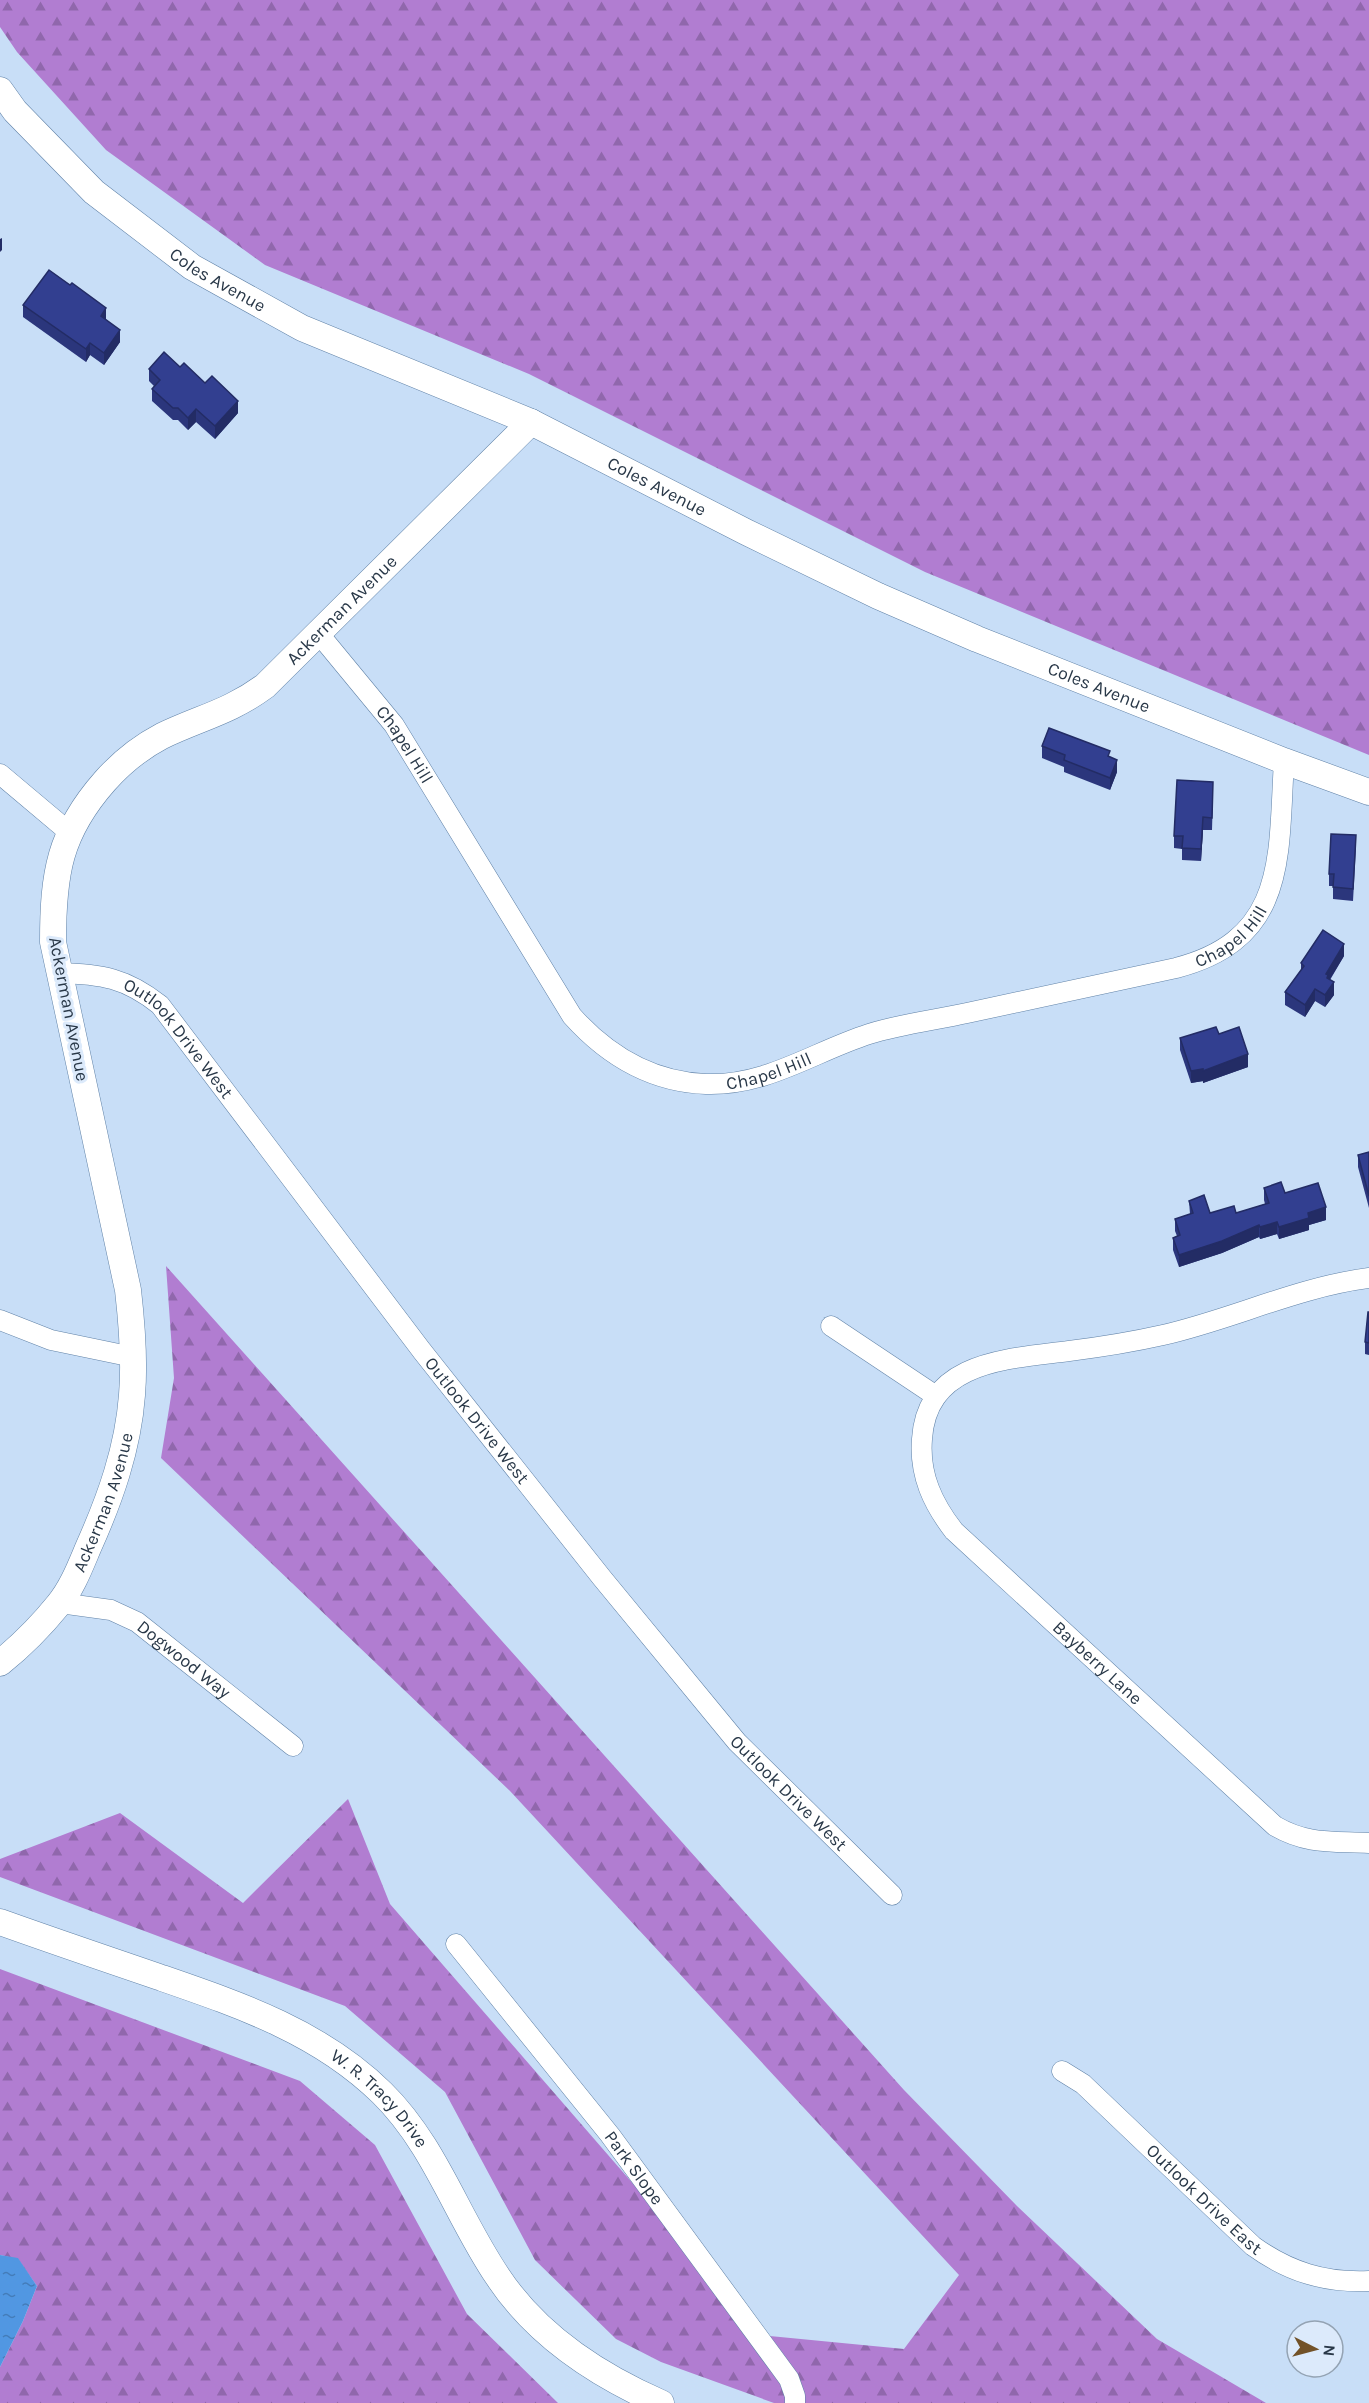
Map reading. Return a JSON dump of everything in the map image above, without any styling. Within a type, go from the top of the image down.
[{"type":"street","name":"Coles Avenue","points":[[0,90],[15,111],[94,192],[192,267],[302,328],[531,422],[746,532],[878,596],[977,639],[1284,761],[1369,792]]},
{"type":"street","name":"Ackerman Avenue","points":[[0,1663],[30,1637],[60,1604],[76,1575],[120,1466],[128,1429],[132,1394],[133,1357],[128,1290],[53,942],[53,911],[61,856],[69,832],[77,815],[91,797],[128,759],[162,736],[225,711],[249,698],[280,673],[531,422]]},
{"type":"street","name":"Chapel Hill","points":[[319,634],[394,725],[572,1016],[599,1043],[631,1064],[666,1078],[685,1082],[723,1084],[761,1078],[870,1034],[1176,968],[1200,962],[1222,951],[1242,935],[1258,915],[1274,881],[1278,859],[1284,761]]},
{"type":"street","points":[[0,774],[69,832]]},
{"type":"street","name":"Outlook Drive West","points":[[58,973],[93,974],[118,979],[140,989],[160,1005],[422,1351],[737,1742],[892,1895]]},
{"type":"street","name":"Bayberry Lane","points":[[1369,1278],[1338,1282],[1303,1291],[1166,1334],[1110,1346],[982,1365],[956,1378],[936,1396],[922,1426],[923,1462],[932,1497],[954,1531],[1275,1826],[1294,1837],[1311,1841],[1369,1843]]},
{"type":"street","points":[[0,1320],[51,1340],[133,1357]]},
{"type":"street","points":[[831,1326],[936,1396]]},
{"type":"street","name":"Dogwood Way","points":[[60,1604],[111,1610],[137,1622],[293,1746]]},
{"type":"street","name":"W. R. Tracy Drive","points":[[0,1923],[219,1998],[300,2033],[347,2062],[384,2095],[417,2134],[497,2276],[513,2299],[574,2355],[627,2387],[661,2403]]},
{"type":"street","name":"Park Slope","points":[[456,1944],[610,2135],[789,2379],[795,2403]]},
{"type":"street","name":"Outlook Drive East","points":[[1062,2071],[1083,2084],[1253,2246],[1272,2260],[1327,2280],[1369,2281]]},
{"type":"green space","points":[[0,0],[1369,0],[1369,755],[925,572],[529,374],[265,265],[106,150],[17,52],[0,27]]},
{"type":"green space","points":[[166,1266],[904,2090],[1017,2206],[1157,2339],[1266,2403],[774,2403],[661,2362],[616,2339],[535,2260],[445,2092],[345,2006],[0,1877],[0,1859],[120,1813],[243,1903],[348,1799],[390,1904],[648,2201],[749,2334],[904,2349],[959,2275],[510,1791],[161,1458],[174,1378]]},
{"type":"green space","points":[[0,1969],[300,2081],[375,2145],[467,2314],[558,2403],[0,2403],[0,2367],[23,2321],[37,2286],[18,2259],[0,2255]]},
{"type":"water","points":[[0,2255],[18,2258],[37,2286],[23,2321],[0,2367]]},
{"type":"building","points":[[49,270],[70,285],[72,283],[106,308],[101,316],[120,330],[104,353],[90,343],[86,349],[23,305]]},
{"type":"building","points":[[164,352],[180,367],[184,363],[205,383],[212,376],[238,401],[215,426],[196,409],[188,418],[152,389],[160,380],[149,369]]},
{"type":"building","points":[[1049,728],[1110,751],[1108,756],[1117,760],[1110,778],[1064,760],[1065,755],[1042,746]]},
{"type":"building","points":[[1177,780],[1213,782],[1212,818],[1203,817],[1201,849],[1182,848],[1183,836],[1174,836]]},
{"type":"building","points":[[1331,834],[1356,835],[1353,889],[1333,887],[1334,874],[1329,874]]},
{"type":"building","points":[[1323,930],[1344,944],[1326,974],[1327,978],[1334,982],[1325,995],[1315,989],[1305,1005],[1285,992],[1304,966],[1301,963]]},
{"type":"building","points":[[1216,1027],[1219,1034],[1239,1027],[1248,1054],[1203,1071],[1203,1069],[1191,1071],[1180,1038]]},
{"type":"building","points":[[1369,1152],[1369,1196],[1358,1155]]},
{"type":"building","points":[[1281,1182],[1285,1193],[1318,1183],[1326,1207],[1308,1213],[1309,1218],[1279,1227],[1277,1222],[1260,1227],[1259,1225],[1222,1241],[1179,1255],[1173,1238],[1180,1235],[1175,1219],[1193,1213],[1189,1201],[1204,1195],[1210,1213],[1234,1206],[1236,1213],[1269,1203],[1264,1188]]},
{"type":"building","points":[[1369,1312],[1369,1343],[1365,1342]]}]
